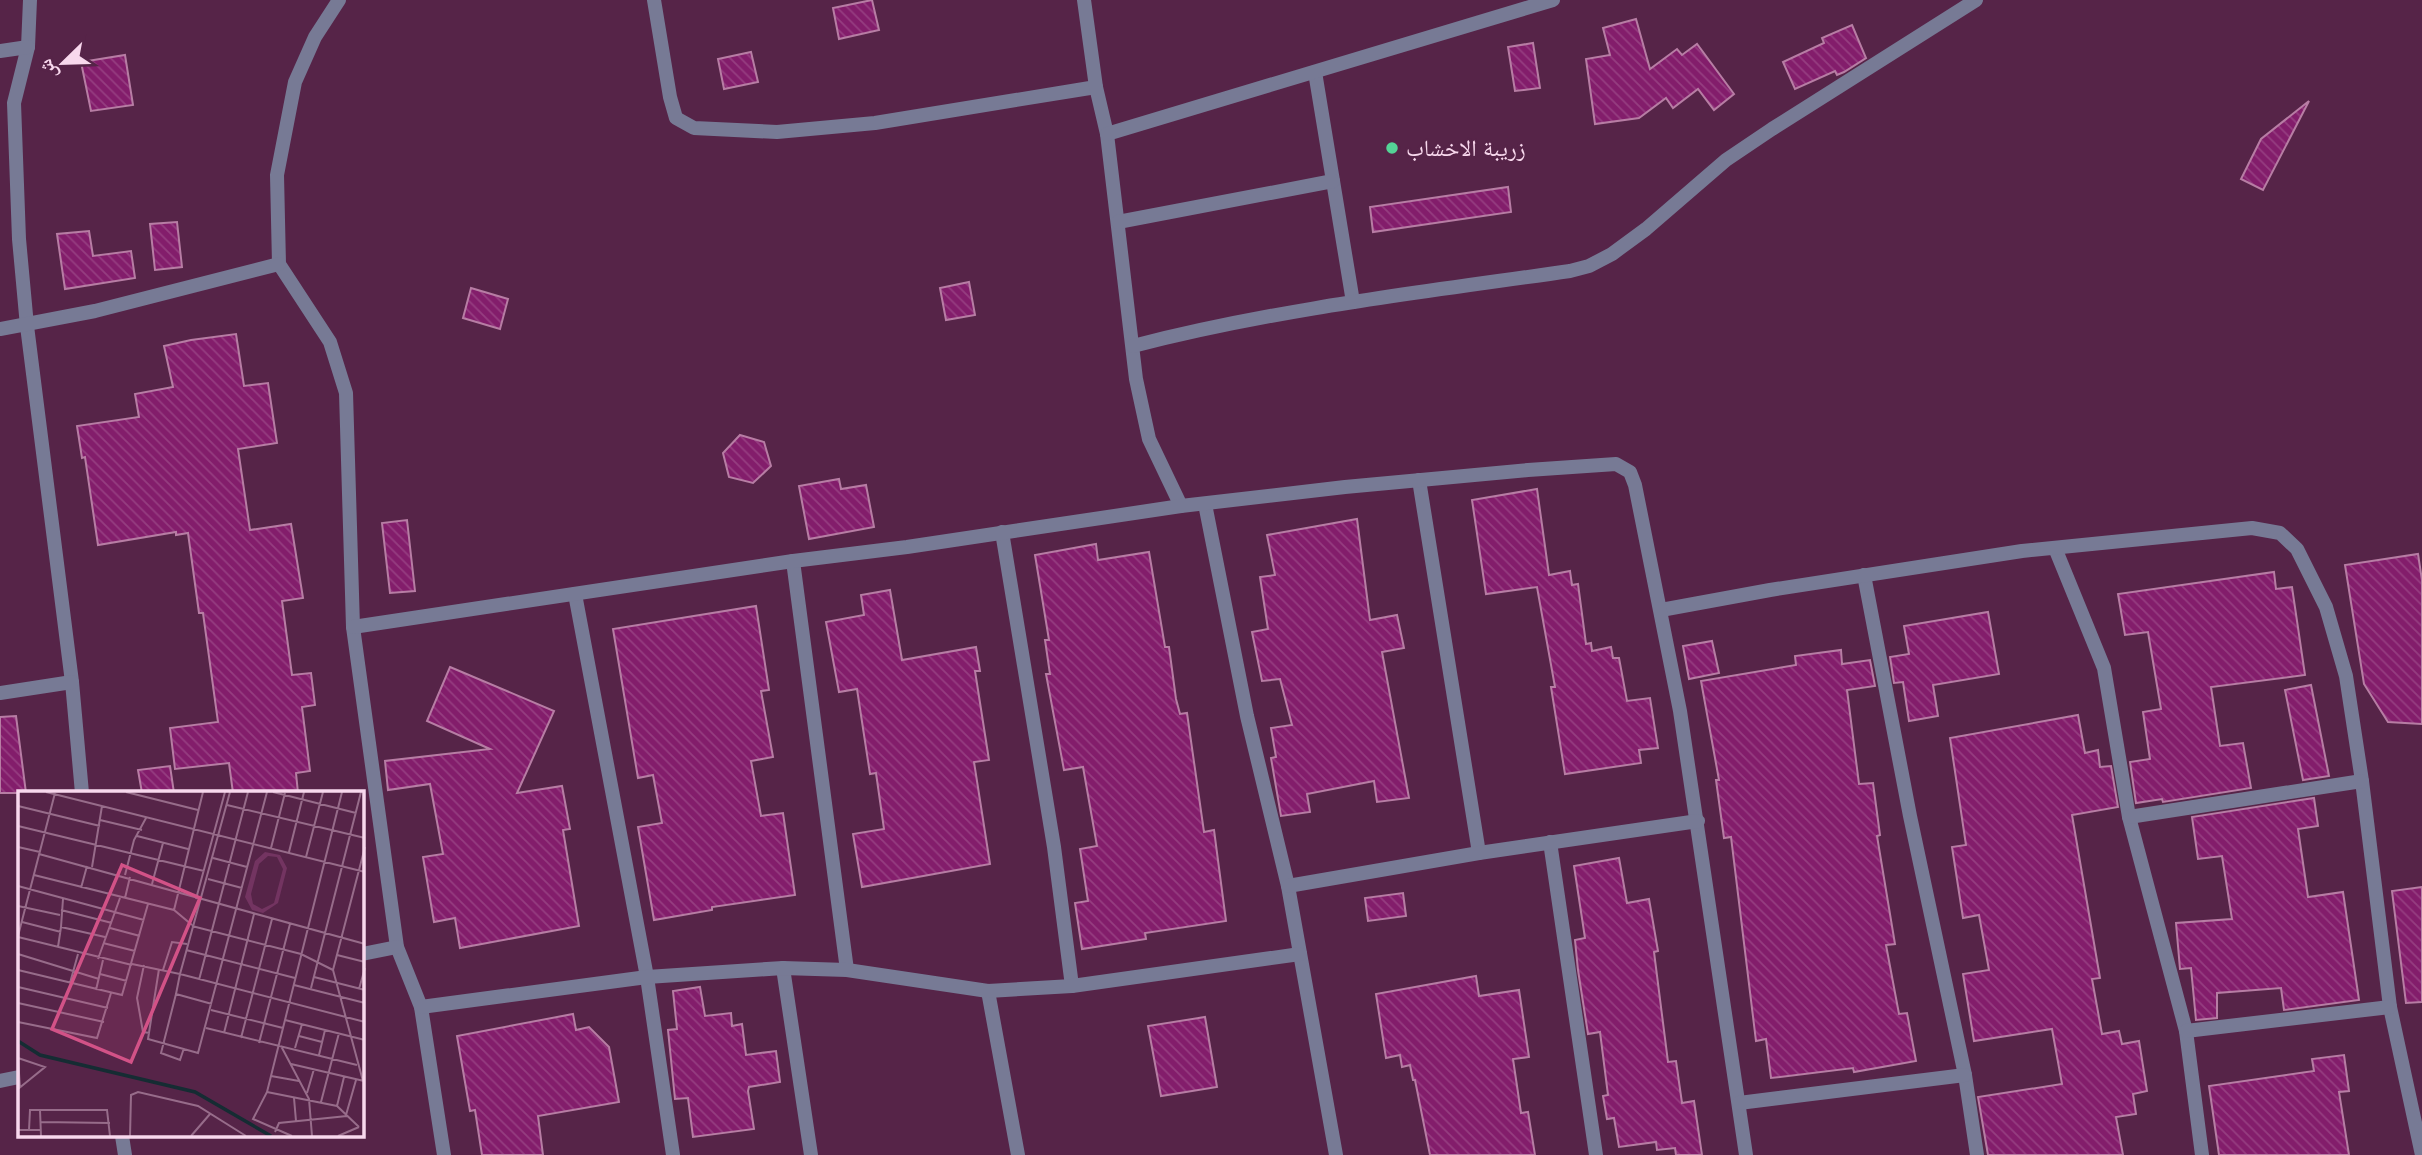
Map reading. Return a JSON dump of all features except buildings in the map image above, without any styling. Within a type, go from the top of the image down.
[{"type":"street","points":[[30,0],[28,47],[14,103],[19,239],[27,326],[72,682],[82,791]]},
{"type":"street","points":[[340,0],[315,37],[295,82],[277,175],[279,264],[330,342],[346,393],[353,627],[397,947],[421,1007],[444,1155]]},
{"type":"street","points":[[654,0],[676,118],[694,128],[777,132],[874,123],[1096,87]]},
{"type":"street","points":[[1084,0],[1096,87],[1107,134],[1136,379],[1149,439],[1181,506]]},
{"type":"street","points":[[1133,346],[1186,332],[1353,302],[1589,266],[1612,254],[1634,237],[1726,160],[1976,0]]},
{"type":"street","points":[[1107,134],[1546,1]]},
{"type":"street","points":[[0,51],[28,47]]},
{"type":"street","points":[[1315,72],[1353,302]]},
{"type":"street","points":[[1118,222],[1333,181]]},
{"type":"street","points":[[0,330],[27,326],[279,264]]},
{"type":"street","points":[[353,627],[1181,506],[1419,480],[1616,464],[1630,472],[1635,485],[1661,610],[1698,821],[1746,1155]]},
{"type":"street","points":[[1419,480],[1479,853]]},
{"type":"street","points":[[1205,504],[1266,802],[1288,886],[1336,1155]]},
{"type":"street","points":[[1661,610],[1770,590],[2022,551],[2252,528],[2280,533],[2297,548],[2326,607],[2346,676],[2390,1007],[2422,1155]]},
{"type":"street","points":[[1002,532],[1052,833],[1072,986]]},
{"type":"street","points":[[2055,548],[2104,668],[2129,817],[2186,1031],[2202,1155]]},
{"type":"street","points":[[793,561],[847,970]]},
{"type":"street","points":[[1864,575],[1910,816],[1965,1075],[1977,1155]]},
{"type":"street","points":[[575,594],[647,977],[673,1155]]},
{"type":"street","points":[[0,693],[72,682]]},
{"type":"street","points":[[2129,817],[2362,781]]},
{"type":"street","points":[[1288,886],[1479,853],[1698,821]]},
{"type":"street","points":[[1550,842],[1596,1155]]},
{"type":"street","points":[[364,954],[397,947]]},
{"type":"street","points":[[421,1007],[647,977],[783,968],[847,970],[988,991],[1072,986],[1300,954]]},
{"type":"street","points":[[783,968],[811,1155]]},
{"type":"street","points":[[988,991],[1018,1155]]},
{"type":"street","points":[[2186,1031],[2390,1007]]},
{"type":"street","points":[[1739,1103],[1965,1075]]},
{"type":"street","points":[[0,1081],[18,1077]]},
{"type":"place","name":"زريبة الاخشاب","points":[[1392,148]]}]
